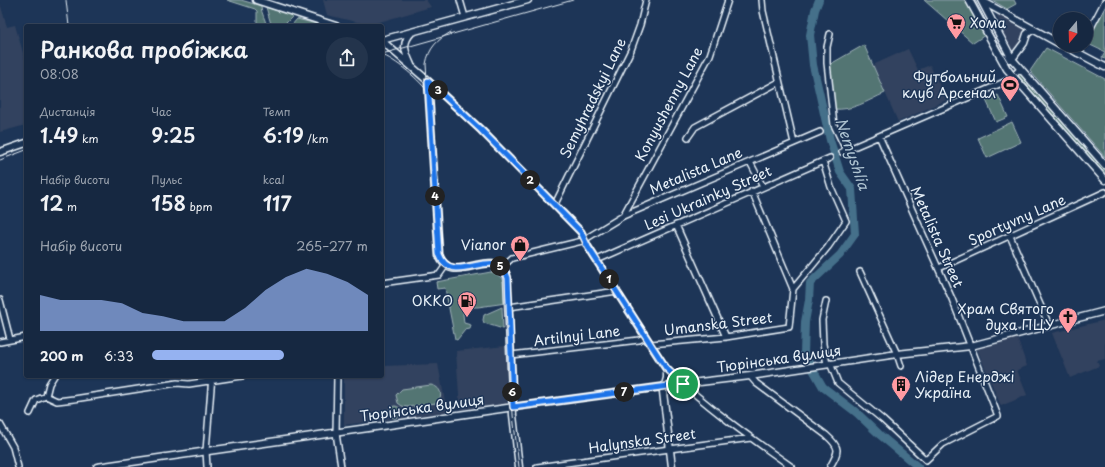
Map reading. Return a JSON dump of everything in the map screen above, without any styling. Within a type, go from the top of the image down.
[{"type":"main road","points":[[256,0],[330,24]]},
{"type":"main road","points":[[384,40],[528,0]]},
{"type":"main road","points":[[970,0],[1000,56],[1013,76],[1105,180]]},
{"type":"main road","points":[[981,0],[1053,40]]},
{"type":"main road","points":[[981,0],[1012,59],[1105,165]]},
{"type":"main road","points":[[1000,56],[1007,60],[1012,59],[1024,43],[1027,34],[1033,29]]},
{"type":"main road","points":[[411,66],[404,46],[406,39],[412,32]]},
{"type":"main road","points":[[384,43],[481,130],[555,204],[586,239],[588,247],[666,368],[668,375],[663,392],[672,467]]},
{"type":"main road","points":[[1077,53],[1105,68]]},
{"type":"main road","points":[[428,81],[439,254],[442,261],[452,268],[459,269],[491,263],[502,267],[507,276],[513,407],[520,467]]},
{"type":"main road","points":[[0,152],[24,144]]},
{"type":"main road","name":"Тюрінська вулиця","points":[[97,467],[513,407],[750,376],[898,354],[971,346],[1105,311]]},
{"type":"street","points":[[460,0],[465,17]]},
{"type":"street","name":"Semyhradskyi Lane","points":[[555,204],[631,50],[640,25],[646,0]]},
{"type":"street","name":"Konyushenny Lane","points":[[623,216],[710,55],[728,0]]},
{"type":"street","points":[[762,0],[779,82],[794,143]]},
{"type":"street","points":[[1093,24],[1105,1]]},
{"type":"street","points":[[830,34],[827,47],[827,63],[834,125],[844,151],[1009,80],[1020,69]]},
{"type":"street","points":[[688,137],[695,127],[779,82]]},
{"type":"street","name":"Metalista Lane","points":[[502,267],[512,258],[580,242],[623,216],[820,132]]},
{"type":"street","name":"Metalista Street","points":[[827,364],[838,383],[883,420],[926,460],[943,444],[998,416],[939,268],[879,136]]},
{"type":"street","name":"Lesi Ukrainky Street","points":[[597,260],[763,186],[830,158]]},
{"type":"street","points":[[752,191],[793,289],[828,247],[846,221],[831,187],[823,160]]},
{"type":"street","points":[[750,162],[763,186]]},
{"type":"street","name":"Sportyvny Lane","points":[[939,268],[1105,192]]},
{"type":"street","points":[[676,225],[726,336]]},
{"type":"street","points":[[1010,236],[1049,325]]},
{"type":"street","points":[[384,283],[439,275],[446,265]]},
{"type":"street","points":[[860,272],[898,354],[901,366]]},
{"type":"street","name":"Umanska Street","points":[[651,344],[726,336],[789,327],[793,289]]},
{"type":"street","points":[[509,307],[617,291]]},
{"type":"street","points":[[0,300],[10,340]]},
{"type":"street","points":[[826,301],[822,320],[822,344],[827,364]]},
{"type":"street","points":[[0,342],[24,337]]},
{"type":"street","name":"Artilnyi Lane","points":[[511,356],[646,338]]},
{"type":"street","points":[[666,368],[683,384],[751,438],[792,467]]},
{"type":"street","points":[[750,376],[756,383],[836,443],[838,452],[830,467]]},
{"type":"street","points":[[46,396],[49,384],[53,378]]},
{"type":"street","points":[[30,413],[36,400],[46,396],[57,401],[177,383],[189,384],[222,378]]},
{"type":"street","points":[[337,378],[336,432],[341,467]]},
{"type":"street","points":[[207,467],[206,451],[212,379]]},
{"type":"street","points":[[0,424],[13,447],[18,467]]},
{"type":"street","name":"Halynska Street","points":[[537,467],[751,438]]},
{"type":"shaded area","points":[[323,0],[426,0],[431,7],[372,24],[365,24],[327,15]]},
{"type":"shaded area","points":[[0,3],[7,27],[15,25],[24,56],[24,126],[0,132]]},
{"type":"shaded area","points":[[996,14],[1026,29],[1024,40],[1014,52],[1007,41]]},
{"type":"shaded area","points":[[908,49],[918,70],[930,65],[946,100],[898,122],[873,65]]},
{"type":"shaded area","points":[[1105,320],[1105,359],[1097,361],[1099,366],[1070,378],[1052,333]]},
{"type":"shaded area","points":[[1017,338],[1027,366],[1017,370],[1027,395],[1001,406],[977,349]]},
{"type":"shaded area","points":[[506,346],[507,404],[460,410],[456,351]]},
{"type":"shaded area","points":[[438,364],[447,412],[344,425],[344,378],[384,378],[384,366]]},
{"type":"green space","points":[[227,0],[241,0],[261,6],[266,24],[257,24],[257,11]]},
{"type":"green space","points":[[924,0],[966,0],[985,35],[973,43]]},
{"type":"green space","points":[[992,0],[1014,0],[1016,4],[1007,9]]},
{"type":"green space","points":[[1105,5],[1105,52],[1093,46],[1093,27]]},
{"type":"green space","points":[[266,7],[293,16],[285,24],[271,24]]},
{"type":"green space","points":[[297,19],[316,24],[293,24]]},
{"type":"green space","points":[[864,45],[885,93],[853,107],[833,109],[827,66]]},
{"type":"green space","points":[[1046,48],[1105,79],[1105,157],[1030,71]]},
{"type":"green space","points":[[1105,52],[1105,59],[1102,58]]},
{"type":"green space","points":[[1019,73],[1105,168],[1105,177],[1016,76]]},
{"type":"green space","points":[[998,95],[1008,117],[996,122],[986,100]]},
{"type":"green space","points":[[1012,122],[1021,142],[987,158],[978,138]]},
{"type":"green space","points":[[491,272],[503,280],[506,303],[468,307],[463,314],[464,323],[471,325],[470,329],[465,330],[457,340],[455,339],[445,288],[437,289],[436,282]]},
{"type":"green space","points":[[502,307],[503,329],[484,323],[484,315]]},
{"type":"green space","points":[[431,385],[439,390],[441,395],[436,403],[407,407],[398,403],[396,395],[402,389]]},
{"type":"green space","points":[[393,406],[397,406],[401,412],[397,418],[393,418],[389,414],[389,410]]},
{"type":"waterway","name":"Nemyshlia","points":[[819,0],[815,10],[810,35],[813,65],[830,140],[840,172],[852,189],[855,234],[840,255],[810,283],[805,322],[804,354],[823,387],[857,413],[880,435],[918,467]]},
{"type":"tram line","points":[[66,0],[69,24]]},
{"type":"tram line","points":[[384,53],[573,0]]},
{"type":"tram line","points":[[975,0],[1013,71],[1105,174]]},
{"type":"tram line","points":[[451,32],[434,45],[429,53],[426,64],[438,254],[444,264],[452,269],[491,264],[500,267],[506,274],[513,415],[519,467]]},
{"type":"tram line","points":[[384,56],[407,71],[425,88],[428,93]]},
{"type":"tram line","points":[[0,160],[24,151]]},
{"type":"place","name":"Хома","points":[[956,40]]},
{"type":"place","name":"Футбольний клуб Арсенал","points":[[1010,102]]},
{"type":"place","name":"Vianor","points":[[520,262]]},
{"type":"place","name":"OKKO","points":[[467,318]]},
{"type":"place","name":"Храм Святого духа ПЦУ","points":[[1068,334]]},
{"type":"place","name":"Лідер Енерджі Україна","points":[[901,402]]},
{"type":"route","points":[[428,81],[481,130],[581,232],[586,239],[588,247],[666,368],[683,384],[513,407],[508,278],[505,270],[497,264],[491,263],[459,269],[452,268],[443,263],[440,259],[428,81]]}]
